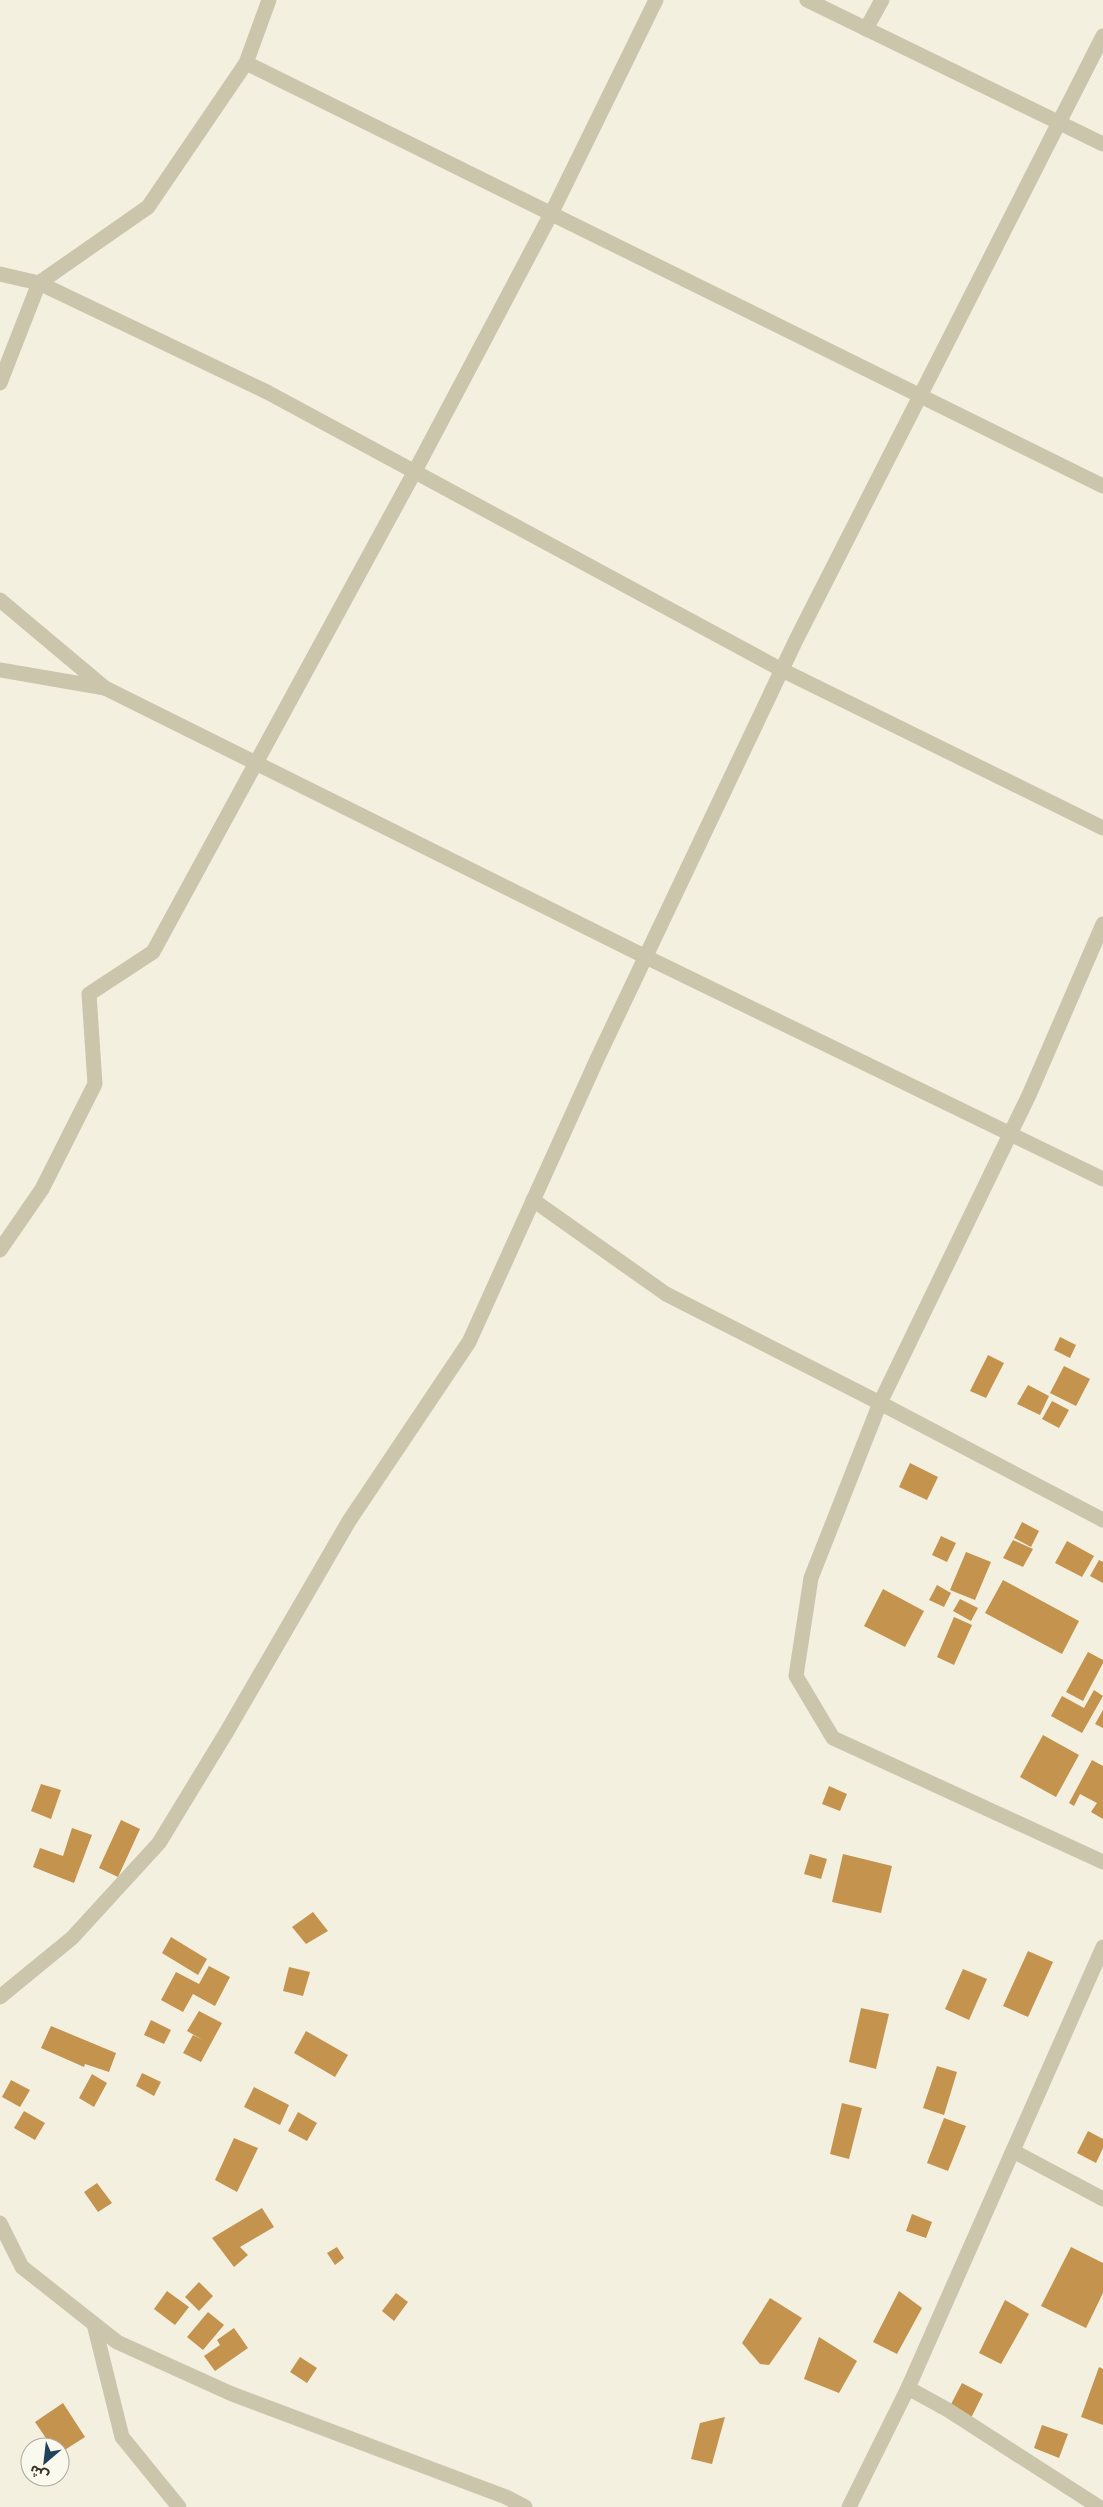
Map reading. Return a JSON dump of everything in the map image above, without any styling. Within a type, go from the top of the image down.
[{"type":"street","points":[[0,383],[39,284],[148,207],[246,62],[269,0]]},
{"type":"street","points":[[0,1250],[42,1189],[95,1084],[89,994],[153,952],[415,472],[551,214],[656,0]]},
{"type":"street","points":[[807,0],[1103,144]]},
{"type":"street","points":[[866,29],[882,0]]},
{"type":"street","points":[[0,1997],[72,1938],[159,1843],[226,1734],[349,1521],[469,1342],[646,957],[782,670],[1103,36]]},
{"type":"street","points":[[246,62],[919,397],[1103,486]]},
{"type":"street","points":[[0,274],[39,284],[267,392],[782,670],[1103,828]]},
{"type":"street","points":[[0,600],[105,688],[646,957],[1103,1179]]},
{"type":"street","points":[[0,670],[105,688]]},
{"type":"street","points":[[1103,924],[1010,1134],[880,1403],[811,1578],[796,1676],[833,1738],[1103,1862]]},
{"type":"street","points":[[533,1200],[666,1294],[1103,1520]]},
{"type":"street","points":[[849,2507],[908,2388],[1103,1947]]},
{"type":"street","points":[[1013,2151],[1103,2199]]},
{"type":"street","points":[[0,2224],[4,2246],[22,2267],[117,2342],[232,2394],[506,2497],[525,2507]]},
{"type":"street","points":[[94,2324],[122,2437],[179,2507]]},
{"type":"street","points":[[908,2388],[948,2410],[1099,2507]]},
{"type":"building","points":[[1060,1337],[1076,1345],[1070,1358],[1054,1350]]},
{"type":"building","points":[[988,1355],[1004,1363],[986,1398],[970,1391]]},
{"type":"building","points":[[1064,1366],[1090,1379],[1076,1406],[1050,1393]]},
{"type":"building","points":[[1028,1385],[1049,1396],[1040,1415],[1017,1404]]},
{"type":"building","points":[[1052,1401],[1069,1410],[1059,1428],[1042,1419]]},
{"type":"building","points":[[910,1463],[938,1477],[927,1500],[899,1487]]},
{"type":"building","points":[[1022,1522],[1039,1531],[1031,1547],[1014,1538]]},
{"type":"building","points":[[941,1536],[956,1543],[947,1562],[932,1555]]},
{"type":"building","points":[[1013,1540],[1033,1549],[1023,1567],[1003,1558]]},
{"type":"building","points":[[1067,1541],[1094,1556],[1082,1577],[1055,1563]]},
{"type":"building","points":[[966,1552],[991,1562],[975,1600],[950,1590]]},
{"type":"building","points":[[1099,1560],[1103,1562],[1103,1583],[1090,1576]]},
{"type":"building","points":[[1003,1580],[1079,1621],[1062,1654],[985,1613]]},
{"type":"building","points":[[937,1585],[951,1593],[944,1607],[929,1600]]},
{"type":"building","points":[[883,1589],[924,1611],[905,1647],[864,1626]]},
{"type":"building","points":[[960,1599],[978,1608],[971,1621],[953,1611]]},
{"type":"building","points":[[954,1617],[972,1625],[954,1665],[937,1657]]},
{"type":"building","points":[[1088,1652],[1103,1660],[1103,1663],[1083,1701],[1066,1692]]},
{"type":"building","points":[[1094,1690],[1103,1696],[1082,1733],[1051,1716],[1062,1696],[1084,1708]]},
{"type":"building","points":[[1103,1710],[1103,1728],[1095,1724]]},
{"type":"building","points":[[1043,1735],[1079,1755],[1056,1797],[1020,1777]]},
{"type":"building","points":[[1092,1760],[1103,1766],[1103,1819],[1091,1812],[1097,1803],[1080,1794],[1074,1806],[1069,1803]]},
{"type":"building","points":[[41,1784],[61,1790],[51,1819],[31,1811]]},
{"type":"building","points":[[829,1786],[847,1794],[840,1811],[822,1804]]},
{"type":"building","points":[[121,1820],[140,1829],[118,1877],[99,1868]]},
{"type":"building","points":[[72,1828],[92,1835],[74,1883],[33,1867],[40,1848],[63,1856]]},
{"type":"building","points":[[810,1854],[827,1859],[821,1879],[804,1874]]},
{"type":"building","points":[[843,1854],[892,1866],[881,1913],[832,1902]]},
{"type":"building","points":[[313,1912],[328,1931],[306,1944],[292,1927]]},
{"type":"building","points":[[171,1937],[207,1959],[198,1975],[162,1953]]},
{"type":"building","points":[[1028,1951],[1053,1962],[1028,2017],[1003,2006]]},
{"type":"building","points":[[209,1966],[230,1977],[215,2006],[193,1994],[183,2012],[161,2000],[176,1972],[199,1984]]},
{"type":"building","points":[[289,1967],[310,1972],[303,1996],[283,1991]]},
{"type":"building","points":[[963,1969],[987,1979],[969,2020],[945,2009]]},
{"type":"building","points":[[861,2008],[889,2014],[876,2069],[849,2062]]},
{"type":"building","points":[[199,2011],[222,2023],[201,2062],[183,2053],[193,2035],[203,2040],[187,2031]]},
{"type":"building","points":[[151,2020],[171,2030],[164,2044],[144,2035]]},
{"type":"building","points":[[51,2026],[116,2053],[109,2072],[85,2064],[84,2067],[41,2048]]},
{"type":"building","points":[[306,2031],[348,2055],[335,2077],[294,2053]]},
{"type":"building","points":[[937,2066],[957,2072],[944,2115],[923,2108]]},
{"type":"building","points":[[142,2073],[161,2082],[154,2096],[136,2086]]},
{"type":"building","points":[[92,2074],[107,2083],[94,2107],[79,2098]]},
{"type":"building","points":[[11,2080],[30,2090],[20,2107],[2,2097]]},
{"type":"building","points":[[254,2087],[289,2105],[280,2125],[244,2107]]},
{"type":"building","points":[[842,2103],[862,2108],[849,2159],[830,2154]]},
{"type":"building","points":[[24,2111],[45,2123],[35,2140],[14,2128]]},
{"type":"building","points":[[298,2112],[317,2123],[307,2141],[288,2131]]},
{"type":"building","points":[[944,2118],[966,2126],[948,2171],[927,2163]]},
{"type":"building","points":[[1088,2131],[1103,2139],[1103,2148],[1096,2163],[1077,2153]]},
{"type":"building","points":[[234,2138],[258,2148],[237,2192],[215,2180]]},
{"type":"building","points":[[97,2183],[112,2203],[98,2212],[84,2192]]},
{"type":"building","points":[[262,2208],[274,2227],[240,2247],[248,2255],[234,2267],[212,2238]]},
{"type":"building","points":[[912,2214],[932,2222],[926,2238],[906,2231]]},
{"type":"building","points":[[337,2247],[344,2258],[335,2265],[327,2253]]},
{"type":"building","points":[[1071,2247],[1103,2263],[1103,2293],[1086,2328],[1041,2306]]},
{"type":"building","points":[[199,2282],[213,2296],[199,2311],[185,2297]]},
{"type":"building","points":[[167,2291],[189,2307],[175,2325],[154,2309]]},
{"type":"building","points":[[899,2291],[922,2308],[897,2354],[873,2342]]},
{"type":"building","points":[[396,2293],[408,2302],[394,2321],[382,2311]]},
{"type":"building","points":[[770,2298],[802,2318],[769,2365],[760,2364],[742,2343]]},
{"type":"building","points":[[1005,2300],[1029,2314],[1001,2364],[979,2353]]},
{"type":"building","points":[[208,2312],[224,2325],[203,2350],[187,2337]]},
{"type":"building","points":[[234,2328],[248,2348],[215,2371],[204,2356],[220,2345],[217,2340]]},
{"type":"building","points":[[819,2337],[857,2361],[839,2393],[804,2379]]},
{"type":"building","points":[[300,2357],[317,2368],[307,2383],[290,2372]]},
{"type":"building","points":[[1099,2367],[1103,2369],[1103,2425],[1081,2417]]},
{"type":"building","points":[[962,2383],[983,2394],[970,2420],[948,2410]]},
{"type":"building","points":[[63,2403],[85,2437],[70,2447],[70,2437],[45,2437],[35,2422]]},
{"type":"building","points":[[725,2417],[712,2464],[691,2459],[700,2423]]},
{"type":"building","points":[[1042,2425],[1068,2434],[1059,2458],[1034,2448]]}]
